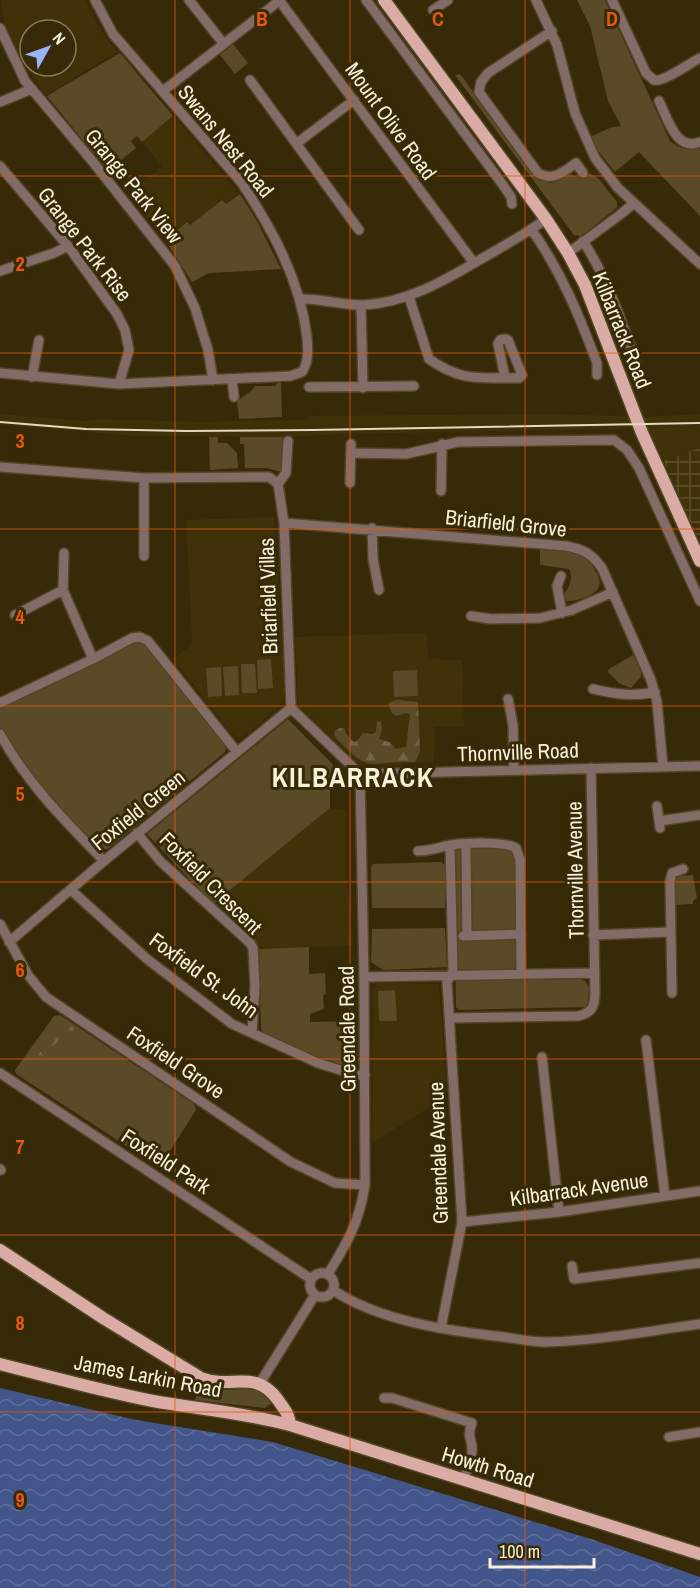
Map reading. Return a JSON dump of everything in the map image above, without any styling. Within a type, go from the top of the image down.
[{"type":"main road","name":"Kilbarrack Road","points":[[384,0],[546,219],[568,253],[595,306],[637,421],[700,561]]},
{"type":"main road","points":[[0,1250],[194,1375],[212,1382],[260,1383],[272,1392],[288,1414],[290,1425]]},
{"type":"main road","name":"James Larkin Road","points":[[0,1364],[111,1392],[273,1420],[290,1425]]},
{"type":"main road","points":[[273,1420],[278,1402]]},
{"type":"main road","name":"Howth Road","points":[[290,1425],[700,1554]]},
{"type":"street","name":"Swans Nest Road","points":[[0,373],[119,384],[290,376],[302,372],[307,362],[305,323],[300,299],[288,266],[258,208],[241,182],[113,34],[95,0]]},
{"type":"street","points":[[189,0],[223,44]]},
{"type":"street","points":[[163,91],[279,0]]},
{"type":"street","name":"Mount Olive Road","points":[[279,0],[474,263]]},
{"type":"street","points":[[366,0],[503,185],[511,197],[512,204]]},
{"type":"street","points":[[433,10],[447,0]]},
{"type":"street","points":[[536,0],[552,31],[575,113],[588,145],[606,174],[700,264]]},
{"type":"street","points":[[612,0],[646,73],[654,80],[665,79],[700,57]]},
{"type":"street","name":"Grange Park View","points":[[0,28],[21,74],[32,89],[175,266],[198,316],[208,350],[213,380]]},
{"type":"street","points":[[552,31],[488,73],[481,82],[479,92],[538,173],[544,177],[556,177],[576,163],[583,173]]},
{"type":"street","points":[[250,80],[360,230]]},
{"type":"street","points":[[0,102],[32,89]]},
{"type":"street","points":[[297,143],[354,100]]},
{"type":"street","points":[[659,101],[678,139],[683,144],[692,146],[700,142]]},
{"type":"street","points":[[469,139],[480,130]]},
{"type":"street","name":"Grange Park Rise","points":[[0,166],[68,246],[117,314],[125,330],[129,350],[119,384]]},
{"type":"street","points":[[568,253],[634,203]]},
{"type":"street","points":[[300,299],[361,305],[409,297],[474,263],[546,219]]},
{"type":"street","name":"Kilbarrack Road","points":[[531,229],[569,291],[597,363],[597,375]]},
{"type":"street","points":[[583,241],[614,302],[637,365]]},
{"type":"street","points":[[0,271],[68,246]]},
{"type":"street","points":[[409,297],[429,359],[468,378],[505,377]]},
{"type":"street","points":[[361,305],[363,388]]},
{"type":"street","points":[[32,377],[39,340]]},
{"type":"street","points":[[312,384],[363,388],[410,386],[406,376]]},
{"type":"street","points":[[232,379],[234,397]]},
{"type":"street","points":[[350,483],[351,448],[406,454],[458,442],[614,440],[627,450],[639,468],[700,601]]},
{"type":"street","points":[[0,472],[0,467],[144,478],[269,477],[278,484],[286,473],[288,441]]},
{"type":"street","points":[[441,491],[442,444]]},
{"type":"street","points":[[144,478],[144,556]]},
{"type":"street","name":"Briarfield Villas","points":[[278,484],[284,523],[291,708]]},
{"type":"street","name":"Briarfield Grove","points":[[284,523],[372,528],[583,549],[602,568],[641,653],[655,692],[663,767]]},
{"type":"street","points":[[372,528],[373,559],[379,590]]},
{"type":"street","points":[[64,553],[63,590],[93,658]]},
{"type":"street","points":[[561,576],[557,586],[562,613]]},
{"type":"street","points":[[15,615],[63,590]]},
{"type":"street","points":[[471,616],[491,619],[540,618],[562,613],[613,592]]},
{"type":"street","points":[[0,703],[132,638],[144,638],[237,752]]},
{"type":"street","points":[[593,689],[618,695],[655,692]]},
{"type":"street","points":[[508,699],[513,725],[514,769]]},
{"type":"street","points":[[291,708],[360,774]]},
{"type":"street","name":"Foxfield Green","points":[[9,942],[137,833],[291,708]]},
{"type":"street","points":[[0,734],[22,771],[35,787],[66,823],[104,861]]},
{"type":"street","name":"Thornville Road","points":[[360,774],[700,766]]},
{"type":"street","name":"Thornville Avenue","points":[[450,1018],[585,1014],[593,1008],[595,973],[591,768]]},
{"type":"street","name":"Greendale Road","points":[[328,1274],[351,1236],[361,1209],[365,1185],[360,774]]},
{"type":"street","points":[[657,806],[660,825],[700,815]]},
{"type":"street","name":"Foxfield Crescent","points":[[137,833],[160,861],[253,948],[255,986],[252,1033]]},
{"type":"street","points":[[418,851],[435,850],[450,845],[504,844],[516,848],[519,860],[521,973]]},
{"type":"street","name":"Greendale Avenue","points":[[441,1329],[462,1222],[447,982],[453,971],[450,845]]},
{"type":"street","points":[[466,845],[467,936]]},
{"type":"street","points":[[672,993],[670,881],[672,873],[683,869]]},
{"type":"street","name":"Foxfield St. John","points":[[71,890],[147,959],[232,1023],[318,1063],[356,1075],[365,1075]]},
{"type":"street","name":"Foxfield Grove","points":[[0,924],[36,986],[46,997],[291,1161],[335,1183],[365,1185]]},
{"type":"street","points":[[593,934],[670,932]]},
{"type":"street","points":[[452,936],[520,934]]},
{"type":"street","points":[[364,977],[595,973]]},
{"type":"street","points":[[646,1040],[665,1196]]},
{"type":"street","points":[[542,1056],[559,1212]]},
{"type":"street","name":"Foxfield Park","points":[[0,1073],[311,1279]]},
{"type":"street","name":"Kilbarrack Avenue","points":[[462,1222],[559,1212],[700,1191]]},
{"type":"street","points":[[572,1266],[574,1279],[700,1263]]},
{"type":"street","points":[[319,1273],[328,1274],[333,1281],[333,1290],[325,1296],[315,1295],[310,1288],[311,1279],[319,1273]]},
{"type":"street","points":[[333,1290],[371,1308],[411,1322],[441,1329],[544,1342],[579,1341],[700,1324]]},
{"type":"street","points":[[260,1383],[315,1295]]},
{"type":"street","points":[[566,1340],[577,1335],[700,1319]]},
{"type":"street","points":[[384,1398],[392,1398],[472,1423],[468,1440],[472,1449],[464,1480]]},
{"type":"street","points":[[669,1437],[700,1432]]},
{"type":"shaded area","points":[[0,0],[85,0],[99,27],[117,52],[78,76],[78,18],[18,18],[18,53],[4,23]]},
{"type":"shaded area","points":[[34,78],[74,78],[46,95]]},
{"type":"shaded area","points":[[174,116],[239,194],[226,203],[222,199],[190,225],[187,221],[165,239],[128,194],[162,166],[142,142]]},
{"type":"shaded area","points":[[0,414],[84,421],[101,419],[202,422],[306,420],[309,416],[551,414],[643,417],[700,414],[700,448],[664,461],[647,428],[283,437],[137,436],[0,425]]},
{"type":"shaded area","points":[[700,448],[700,544],[664,461]]},
{"type":"shaded area","points":[[274,517],[285,691],[283,702],[248,734],[240,738],[233,735],[173,659],[190,646],[192,639],[186,520]]},
{"type":"shaded area","points":[[427,633],[428,659],[462,660],[464,726],[435,727],[434,762],[362,767],[298,705],[295,637]]},
{"type":"shaded area","points":[[330,808],[346,810],[347,877],[352,946],[262,948],[213,904]]},
{"type":"shaded area","points":[[379,983],[439,984],[447,1096],[372,1143],[373,988]]},
{"type":"green space","points":[[577,0],[605,0],[670,141],[683,148],[698,146],[700,149],[700,216],[639,152],[615,172],[596,148],[590,137],[612,127],[621,126],[608,101],[590,26]]},
{"type":"green space","points":[[233,44],[248,63],[235,74],[220,55]]},
{"type":"green space","points":[[120,53],[173,116],[142,142],[137,136],[131,141],[136,148],[108,171],[47,96]]},
{"type":"green space","points":[[460,74],[537,178],[553,182],[569,174],[580,178],[588,172],[599,179],[617,202],[617,207],[585,233],[580,236],[574,235],[455,75]]},
{"type":"green space","points":[[240,194],[257,221],[281,269],[209,273],[192,282],[165,240],[187,222],[190,225],[222,200],[226,204]]},
{"type":"green space","points":[[278,382],[281,383],[282,417],[239,419],[237,401],[255,386],[275,386]]},
{"type":"green space","points":[[209,437],[218,437],[218,443],[227,443],[237,453],[238,468],[210,470]]},
{"type":"green space","points":[[240,437],[283,437],[282,472],[266,468],[245,468],[244,444],[240,444]]},
{"type":"green space","points":[[540,550],[570,552],[586,559],[597,574],[599,586],[586,597],[566,601],[563,595],[570,583],[569,569],[540,565]]},
{"type":"green space","points":[[136,641],[144,643],[226,747],[225,752],[109,848],[102,850],[61,811],[16,756],[0,727],[0,709]]},
{"type":"green space","points":[[633,655],[641,671],[641,677],[631,688],[619,683],[608,672],[609,669]]},
{"type":"green space","points":[[271,659],[273,688],[258,689],[257,660]]},
{"type":"green space","points":[[241,664],[255,664],[257,693],[242,693]]},
{"type":"green space","points":[[238,666],[239,695],[225,696],[223,667]]},
{"type":"green space","points":[[221,667],[222,696],[208,697],[206,668]]},
{"type":"green space","points":[[417,670],[418,696],[394,697],[393,671]]},
{"type":"green space","points":[[396,700],[418,702],[420,752],[415,762],[367,763],[355,756],[334,735],[335,731],[344,728],[346,734],[354,742],[363,733],[376,732],[377,721],[381,722],[382,730],[379,739],[389,742],[396,749],[406,747],[410,714],[396,716],[392,713],[388,703]]},
{"type":"green space","points":[[288,719],[348,780],[330,781],[330,808],[213,904],[147,834]]},
{"type":"green space","points":[[457,849],[509,849],[512,851],[515,859],[517,980],[581,979],[589,988],[588,1004],[585,1007],[459,1010],[456,1007],[454,851]]},
{"type":"green space","points":[[441,862],[445,865],[445,908],[372,908],[371,868],[373,864]]},
{"type":"green space","points":[[693,875],[697,898],[693,904],[673,905],[674,881],[680,876]]},
{"type":"green space","points":[[445,928],[447,967],[383,970],[371,962],[372,929]]},
{"type":"green space","points":[[309,947],[309,974],[325,973],[326,994],[323,995],[324,1009],[310,1014],[310,1022],[357,1021],[358,1059],[353,1066],[304,1053],[276,1040],[261,1029],[259,949]]},
{"type":"green space","points":[[395,990],[397,1021],[379,1021],[378,991]]},
{"type":"green space","points":[[60,1015],[194,1104],[196,1110],[161,1165],[157,1166],[16,1074],[15,1070],[54,1016]]},
{"type":"green space","points":[[58,1021],[73,1027],[74,1030],[69,1033],[68,1040],[60,1038],[46,1057],[36,1054],[36,1047],[42,1047],[42,1040],[49,1024]]},
{"type":"green space","points":[[199,1387],[220,1390],[250,1389],[263,1393],[272,1403],[265,1408],[195,1400]]},
{"type":"water","points":[[0,1388],[136,1420],[273,1442],[594,1540],[700,1577],[700,1588],[0,1588]]},
{"type":"railway","points":[[0,422],[86,429],[187,431],[700,423]]},
{"type":"district","name":"KILBARRACK","points":[[353,777]]}]
